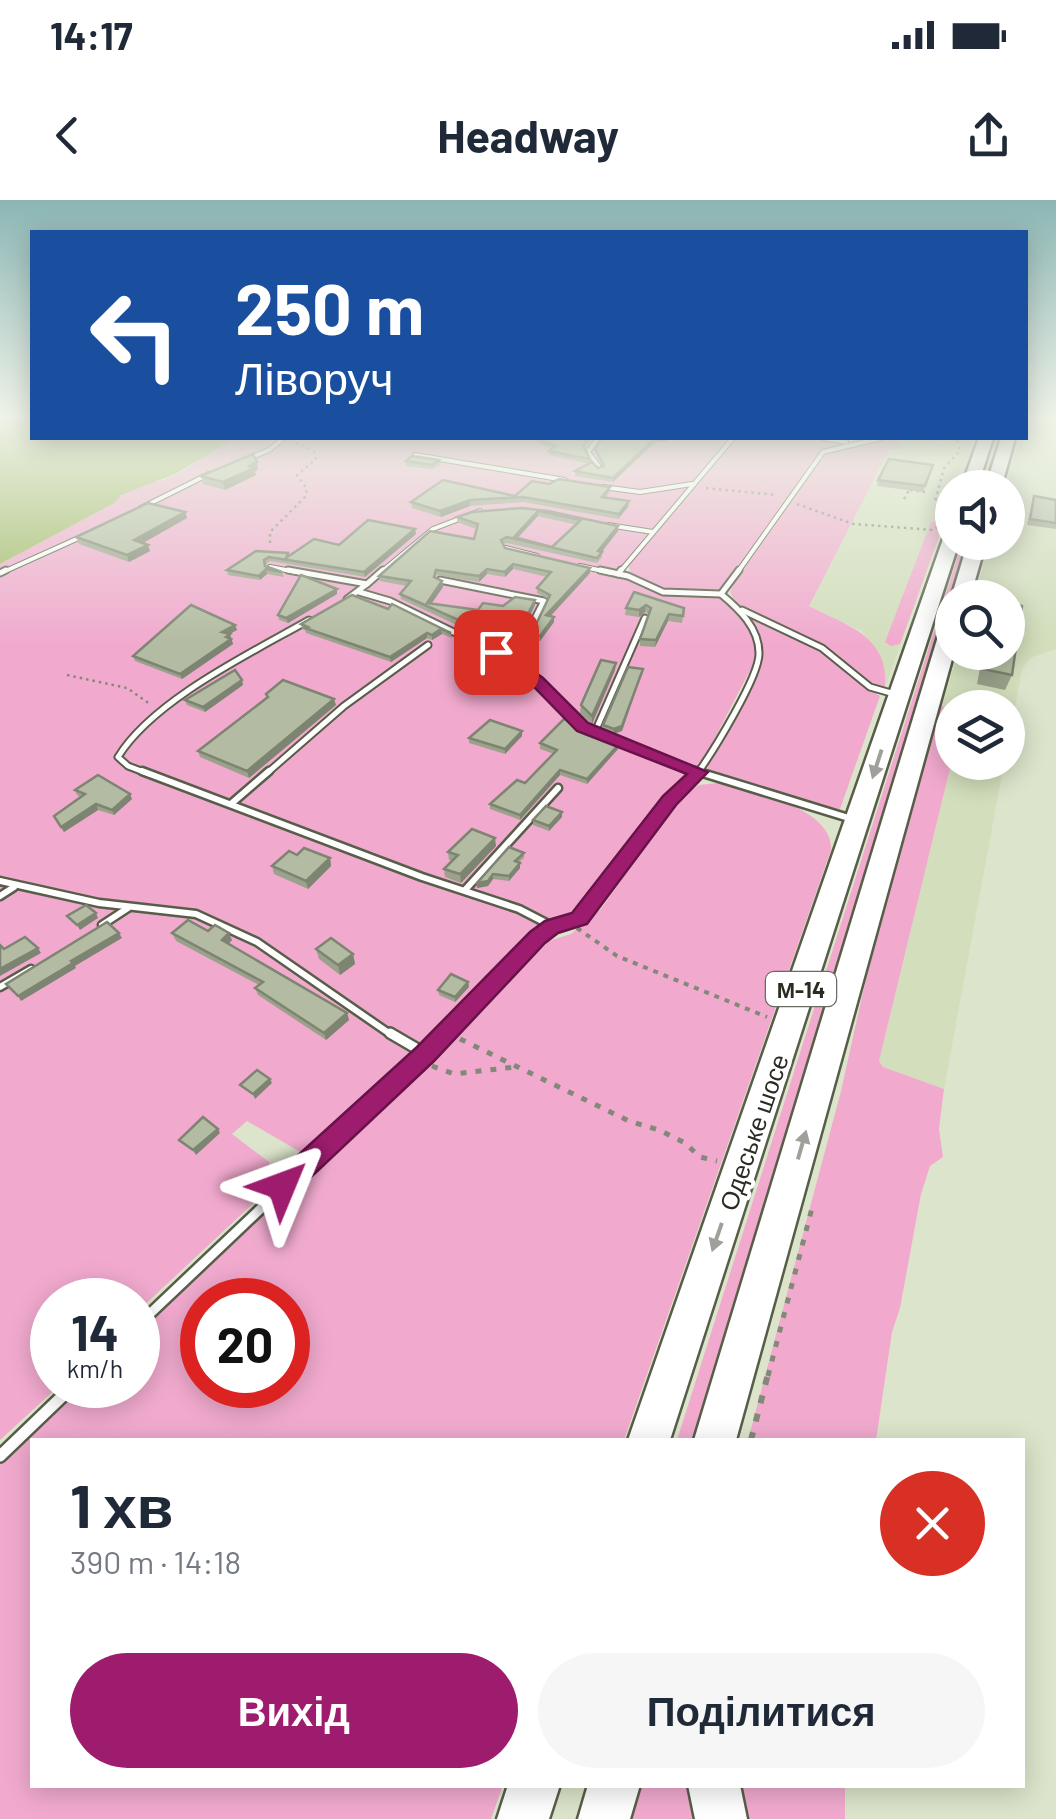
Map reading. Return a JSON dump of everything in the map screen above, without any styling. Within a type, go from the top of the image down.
[{"type":"highway","name":"Одеське шосе","points":[[650,1438],[945,560]]},
{"type":"highway","name":"М-14","points":[[716,1438],[939,670]]},
{"type":"highway","points":[[730,1438],[745,1338]]},
{"type":"highway","points":[[523,1819],[533,1788]]},
{"type":"highway","points":[[604,1819],[613,1788]]},
{"type":"highway","points":[[715,1788],[721,1819]]},
{"type":"lane","points":[[138,509],[171,493]]},
{"type":"lane","points":[[618,574],[685,493]]},
{"type":"lane","points":[[720,594],[796,493]]},
{"type":"lane","points":[[345,600],[449,518],[493,510]]},
{"type":"lane","points":[[598,523],[653,532]]},
{"type":"lane","points":[[0,574],[92,531]]},
{"type":"lane","points":[[506,548],[538,556]]},
{"type":"lane","points":[[577,565],[618,574],[664,592],[720,594],[742,610],[822,648],[870,687],[900,696]]},
{"type":"lane","points":[[270,568],[368,584]]},
{"type":"lane","points":[[440,580],[544,601],[513,661]]},
{"type":"lane","points":[[359,592],[410,610],[513,661],[594,734],[699,772],[858,821]]},
{"type":"lane","points":[[317,616],[227,667],[126,742],[118,757],[128,766],[232,802],[552,926],[572,924],[588,910],[670,800],[699,772],[726,732],[760,650],[742,610]]},
{"type":"lane","points":[[594,734],[644,618]]},
{"type":"lane","points":[[232,802],[344,706],[428,645]]},
{"type":"lane","points":[[465,890],[558,788]]},
{"type":"lane","points":[[0,881],[128,908],[176,908],[232,931],[317,979],[423,1057]]},
{"type":"lane","points":[[0,896],[14,887]]},
{"type":"lane","points":[[93,931],[128,908]]},
{"type":"lane","points":[[160,1304],[423,1057],[552,926]]},
{"type":"lane","points":[[0,988],[47,960]]},
{"type":"lane","points":[[0,1456],[50,1408]]},
{"type":"path","points":[[270,543],[270,532],[306,493]]},
{"type":"path","points":[[756,493],[789,497],[790,501],[853,524],[934,530],[940,524],[937,493]]},
{"type":"path","points":[[904,499],[907,493]]},
{"type":"path","points":[[67,675],[127,688],[165,713]]},
{"type":"path","points":[[572,924],[617,956],[790,1026]]},
{"type":"path","points":[[446,1031],[515,1067],[685,1143],[700,1157],[740,1167]]},
{"type":"path","points":[[423,1057],[454,1074],[515,1067]]},
{"type":"shaded area","points":[[0,493],[127,493],[114,503],[0,564]]},
{"type":"shaded area","points":[[124,493],[684,493],[615,574],[653,590],[717,595],[736,609],[755,640],[757,657],[705,757],[666,800],[582,912],[570,921],[539,928],[447,1027],[302,1153],[247,1121],[232,1134],[269,1162],[276,1182],[160,1290],[160,1278],[30,1278],[30,1408],[35,1408],[0,1440],[0,564],[113,503]]},
{"type":"shaded area","points":[[689,493],[793,493],[723,589],[668,591],[631,573],[628,565]]},
{"type":"shaded area","points":[[795,493],[867,493],[809,606],[851,627],[873,644],[885,670],[885,688],[865,681],[812,639],[744,608],[730,592]]},
{"type":"shaded area","points":[[860,493],[935,493],[935,548],[886,685],[885,673],[862,631],[809,606]]},
{"type":"shaded area","points":[[1025,493],[1056,493],[1056,649],[1030,658],[1025,665],[1025,580],[979,580],[985,560],[1025,560]]},
{"type":"shaded area","points":[[931,522],[935,522],[935,548],[900,644],[891,646],[885,642]]},
{"type":"shaded area","points":[[957,560],[965,560],[959,580],[950,580]]},
{"type":"shaded area","points":[[743,612],[820,649],[849,676],[880,696],[840,809],[824,808],[708,769],[750,689],[761,658],[759,638]]},
{"type":"shaded area","points":[[935,628],[935,659],[700,1438],[678,1438]]},
{"type":"shaded area","points":[[953,670],[1022,670],[1018,690],[947,690]]},
{"type":"shaded area","points":[[935,725],[935,780],[947,780],[879,1061],[883,1067],[944,1089],[939,1129],[943,1157],[930,1166],[921,1194],[892,1332],[876,1438],[749,1438],[841,1091],[878,925]]},
{"type":"shaded area","points":[[947,780],[1001,780],[944,1089],[883,1067],[879,1061]]},
{"type":"shaded area","points":[[718,783],[788,803],[819,823],[828,835],[831,850],[625,1438],[30,1438],[30,1788],[502,1788],[491,1819],[0,1819],[0,1463],[59,1408],[160,1408],[160,1313],[180,1294],[180,1408],[310,1408],[310,1278],[197,1278],[491,999],[491,993],[506,984],[549,941],[571,934],[600,910],[682,796],[699,785]]},
{"type":"shaded area","points":[[632,1788],[700,1788],[705,1819],[624,1819]]},
{"type":"shaded area","points":[[730,1788],[845,1788],[845,1819],[736,1819]]},
{"type":"building","points":[[425,493],[515,496],[519,493],[606,493],[602,497],[629,501],[619,514],[523,497],[470,500],[440,511],[411,502]]},
{"type":"building","points":[[1034,496],[1056,500],[1056,523],[1030,519]]},
{"type":"building","points":[[148,503],[185,512],[134,540],[148,545],[127,555],[76,537]]},
{"type":"building","points":[[522,508],[548,511],[618,526],[598,551],[602,552],[597,558],[507,537],[501,540],[505,548],[590,568],[546,615],[554,617],[540,636],[531,635],[550,595],[537,588],[551,572],[513,564],[505,572],[487,569],[479,576],[436,570],[434,577],[442,581],[427,603],[478,610],[483,603],[503,606],[515,597],[535,600],[518,633],[474,627],[400,594],[411,581],[379,576],[430,531],[474,539],[478,524],[457,517]],"holes":[[[538,511],[581,520],[552,547],[514,537]]]},
{"type":"building","points":[[368,520],[415,529],[364,572],[269,557],[264,560],[265,566],[282,572],[266,569],[259,576],[227,570],[256,551],[288,553],[286,558],[314,539],[339,545]]},
{"type":"building","points":[[301,575],[337,589],[286,618],[278,615]]},
{"type":"building","points":[[634,592],[684,608],[683,616],[669,614],[656,640],[640,639],[651,608],[626,608]]},
{"type":"building","points":[[352,595],[388,609],[392,604],[451,633],[441,629],[432,635],[427,633],[390,657],[301,624]]},
{"type":"building","points":[[191,605],[235,625],[222,632],[230,634],[226,637],[231,639],[180,674],[133,656]]},
{"type":"building","points":[[601,660],[616,663],[592,716],[581,705]]},
{"type":"building","points":[[628,667],[643,669],[622,726],[614,729],[603,725]]},
{"type":"building","points":[[235,670],[242,680],[203,707],[185,700]]},
{"type":"building","points":[[283,680],[334,699],[247,771],[198,751],[268,697],[266,694]]},
{"type":"building","points":[[564,719],[575,720],[591,734],[619,744],[587,779],[560,770],[520,815],[490,804],[517,780],[525,783],[557,750],[540,743]]},
{"type":"building","points":[[490,720],[522,731],[505,749],[469,738]]},
{"type":"building","points":[[98,775],[130,794],[112,810],[96,804],[61,827],[54,816],[85,794],[75,790]]},
{"type":"building","points":[[546,806],[562,812],[549,826],[533,820]]},
{"type":"building","points":[[472,829],[495,838],[460,874],[444,869],[458,855],[448,852]]},
{"type":"building","points":[[509,847],[524,853],[515,861],[520,863],[509,876],[493,874],[488,881],[477,883]]},
{"type":"building","points":[[304,848],[330,858],[306,881],[272,866],[289,851],[297,855]]},
{"type":"building","points":[[86,905],[96,913],[77,925],[67,916]]},
{"type":"building","points":[[188,920],[208,931],[215,925],[229,933],[222,940],[347,1013],[324,1033],[255,988],[263,982],[172,933]]},
{"type":"building","points":[[107,922],[119,933],[73,963],[18,996],[6,984]]},
{"type":"building","points":[[25,937],[38,948],[0,969],[0,945],[4,949]]},
{"type":"building","points":[[331,938],[353,954],[338,965],[316,949]]},
{"type":"building","points":[[451,974],[468,982],[455,997],[438,990]]},
{"type":"building","points":[[257,1070],[270,1079],[253,1094],[240,1085]]},
{"type":"building","points":[[203,1117],[218,1129],[193,1150],[179,1140]]},
{"type":"route","points":[[282,1186],[426,1054],[537,938],[552,926],[580,919],[670,800],[699,772],[582,727],[537,681],[496,652]]}]
